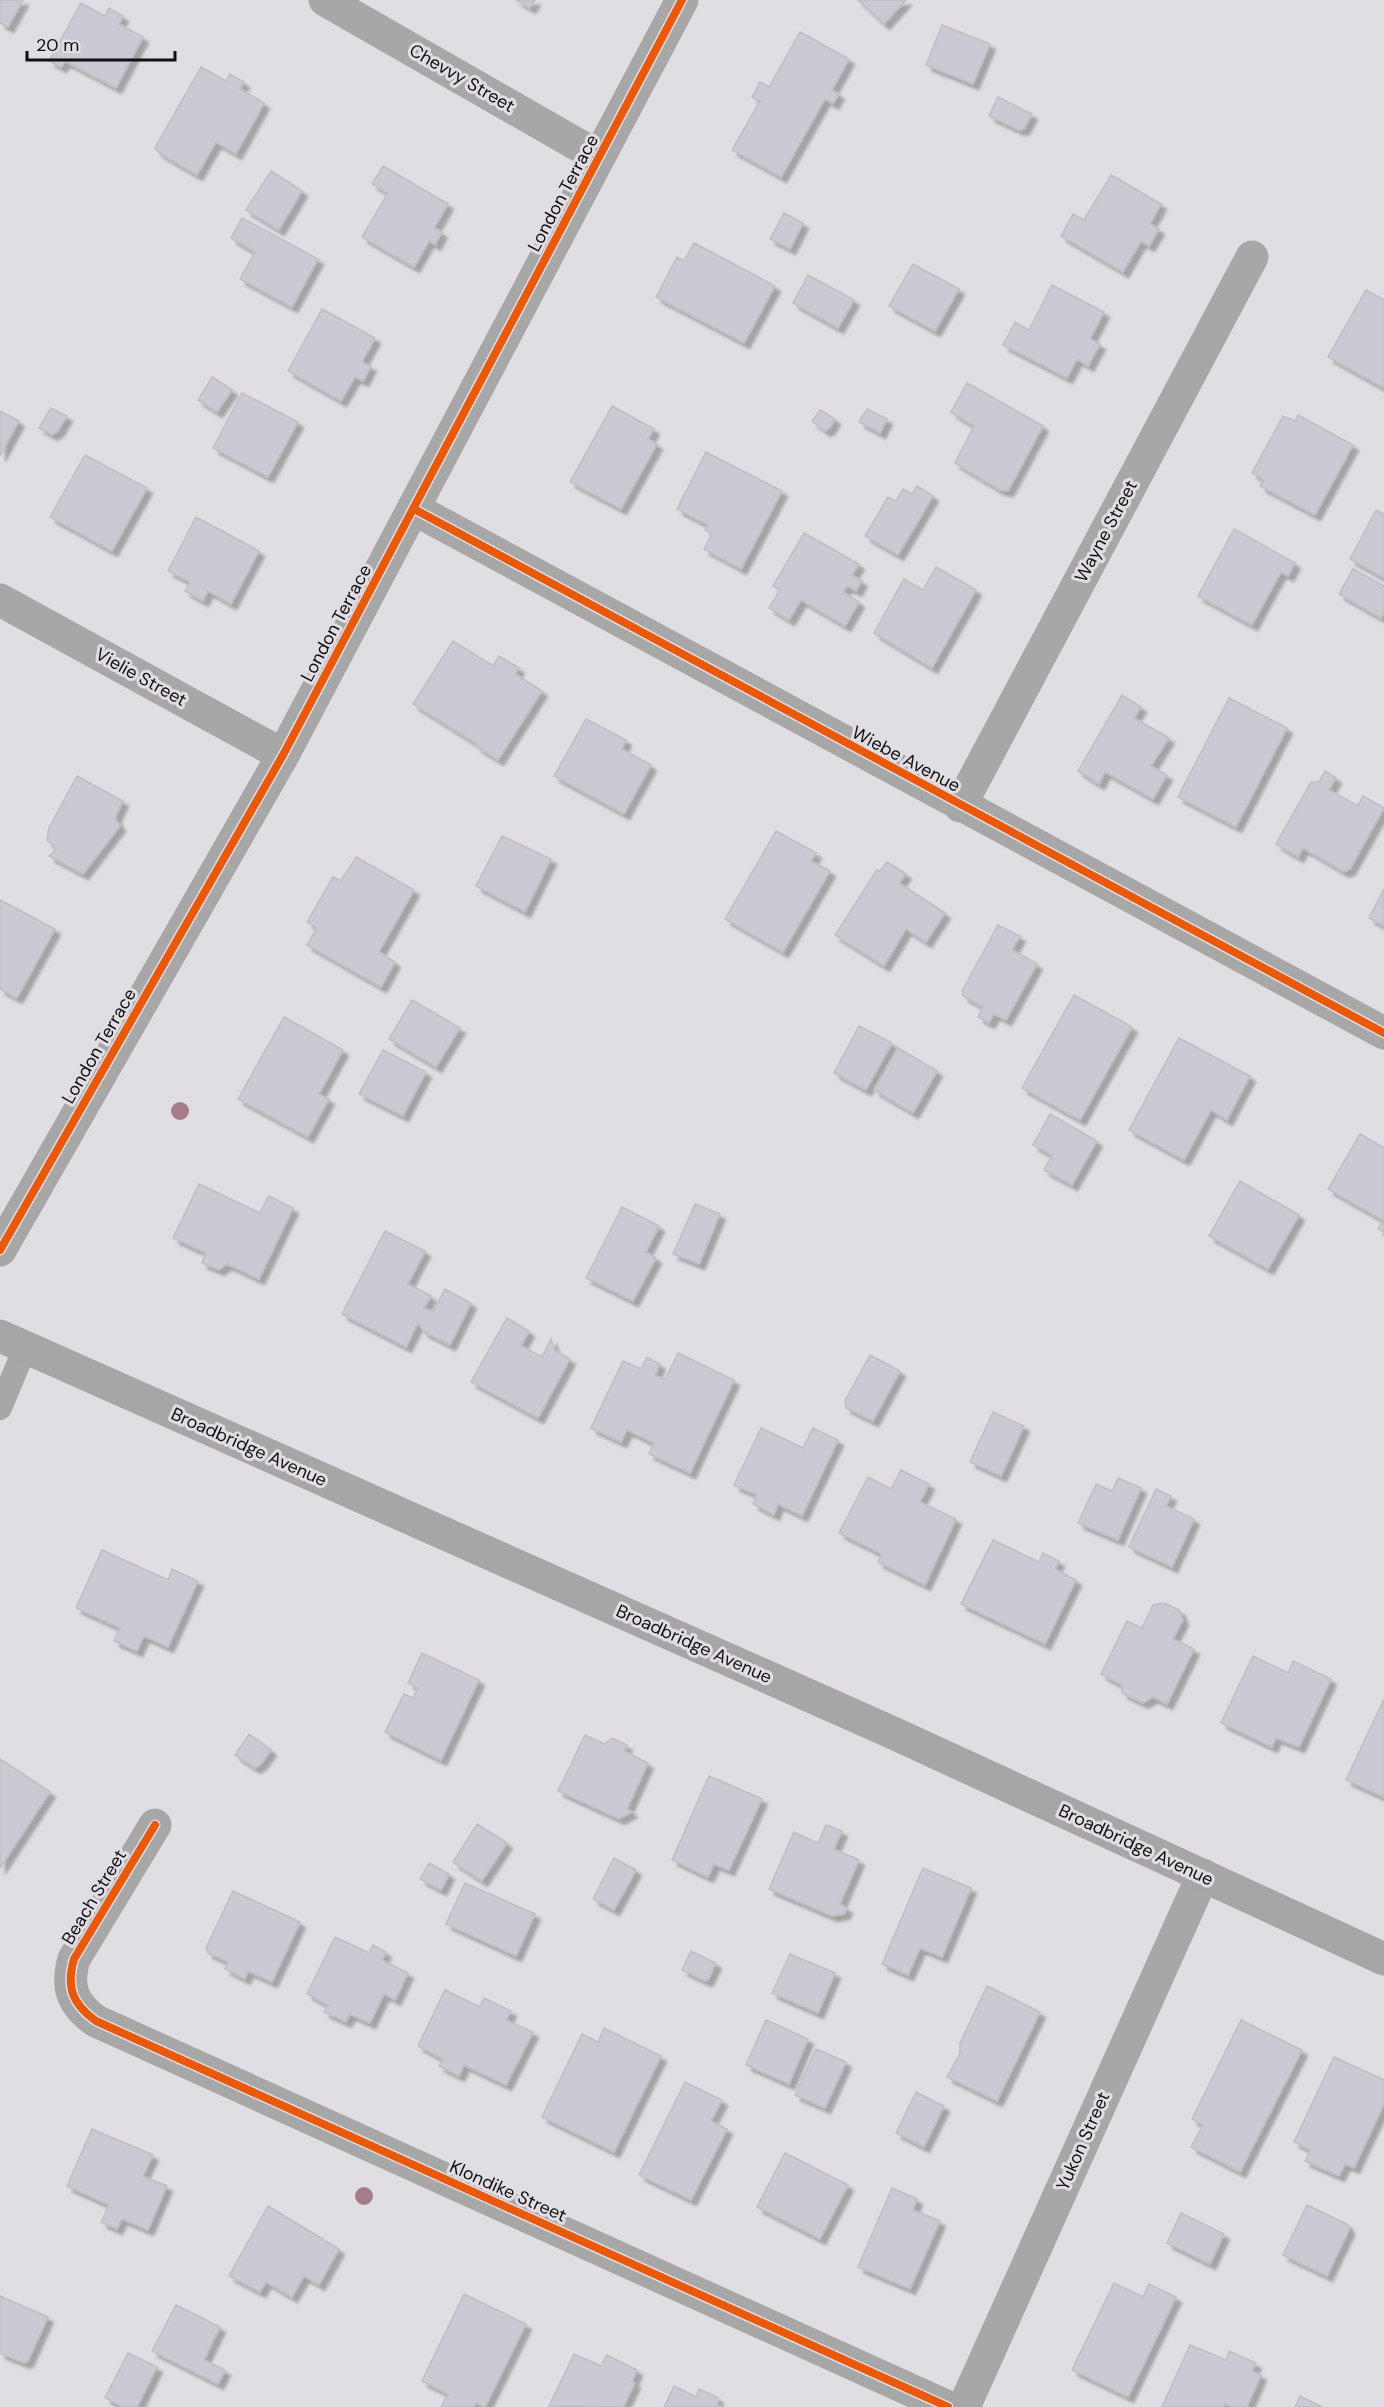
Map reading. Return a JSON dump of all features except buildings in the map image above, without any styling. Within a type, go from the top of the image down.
[{"type":"main road","name":"Broadbridge Avenue","points":[[12,1342],[891,1732],[1384,1959]]},
{"type":"street","name":"Chevvy Street","points":[[326,0],[599,157]]},
{"type":"street","name":"London Terrace","points":[[0,1250],[283,755],[682,0]]},
{"type":"street","name":"Wayne Street","points":[[960,806],[1252,257]]},
{"type":"street","name":"Wiebe Avenue","points":[[414,509],[960,806],[1384,1033]]},
{"type":"street","name":"Vielie Street","points":[[0,600],[283,755]]},
{"type":"street","name":"Beach Street","points":[[71,1988],[70,1973],[74,1959],[155,1825]]},
{"type":"street","name":"Yukon Street","points":[[964,2407],[1203,1875]]},
{"type":"street","name":"Klondike Street","points":[[71,1988],[83,2011],[96,2021],[948,2407]]},
{"type":"lane","points":[[0,1408],[12,1342]]},
{"type":"cycle path","points":[[0,1250],[283,755],[682,0]]},
{"type":"cycle path","points":[[414,509],[1384,1033]]},
{"type":"cycle path","points":[[155,1825],[74,1959],[71,1978],[73,1994],[81,2008],[96,2021],[948,2407]]}]
